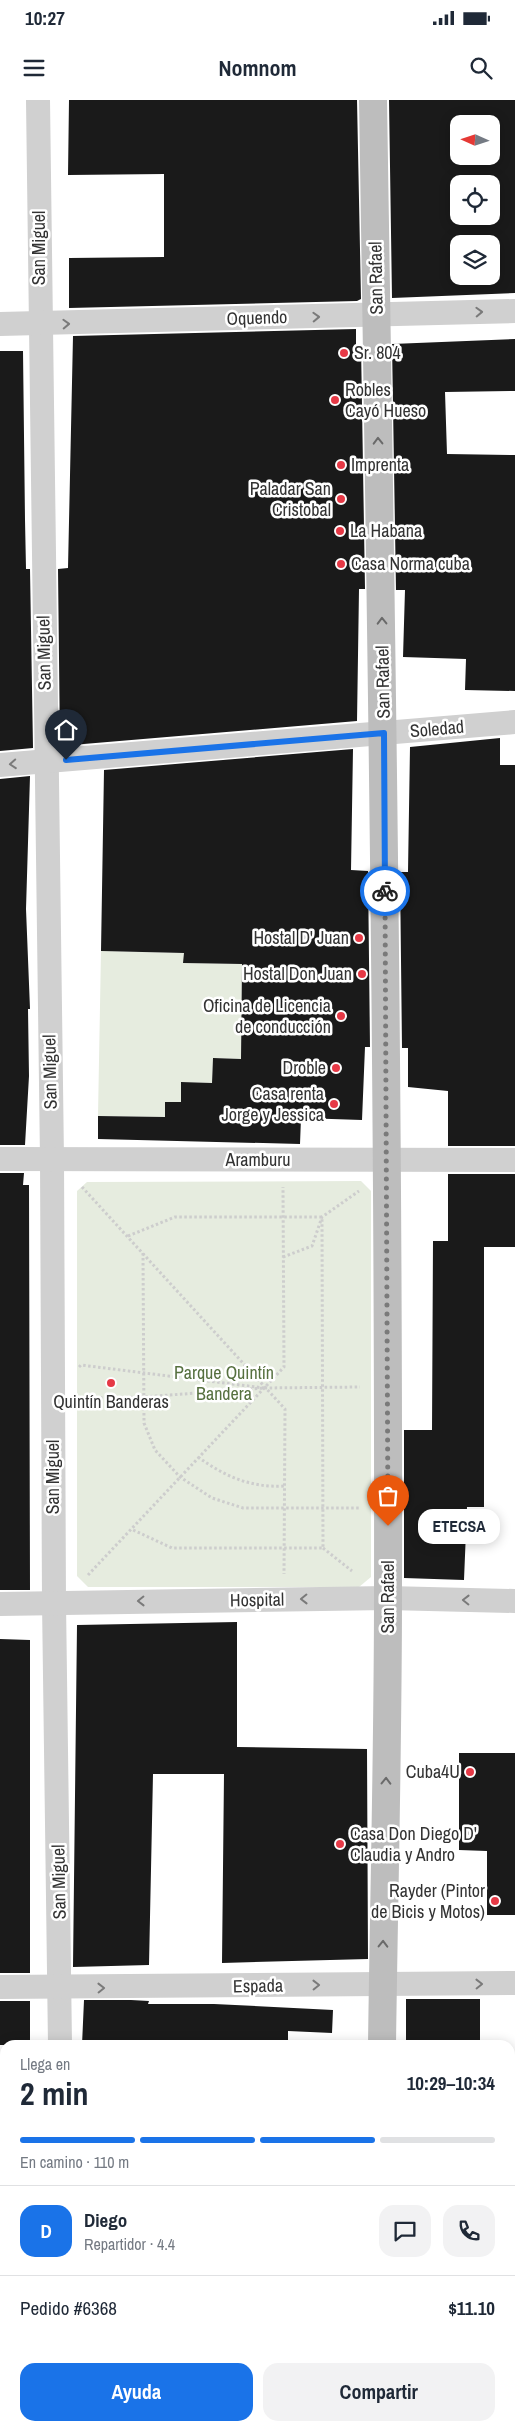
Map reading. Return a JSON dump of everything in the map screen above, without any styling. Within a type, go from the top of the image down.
[{"type":"street","name":"San Miguel","points":[[38,100],[39,325],[52,1160],[54,1602],[60,2040]]},
{"type":"street","name":"San Rafael","points":[[373,100],[384,733],[387,1160],[388,1598],[382,2040]]},
{"type":"street","name":"Oquendo","points":[[0,324],[39,325],[515,311]]},
{"type":"street","name":"Soledad","points":[[0,765],[515,722]]},
{"type":"street","name":"Aramburu","points":[[0,1159],[515,1160]]},
{"type":"street","name":"Hospital","points":[[0,1604],[388,1598],[515,1601]]},
{"type":"street","name":"Espada","points":[[0,1987],[515,1983]]},
{"type":"path","points":[[52,1160],[82,1187],[128,1236],[284,1409],[284,1600]]},
{"type":"path","points":[[128,1236],[175,1217],[322,1217],[366,1186],[387,1160]]},
{"type":"path","points":[[273,1187],[292,1186]]},
{"type":"path","points":[[82,1187],[91,1187]]},
{"type":"path","points":[[82,1187],[82,1197]]},
{"type":"path","points":[[54,1602],[82,1581],[284,1367],[283,1187]]},
{"type":"path","points":[[283,1257],[312,1246],[322,1217]]},
{"type":"path","points":[[131,1529],[172,1548],[323,1548],[322,1217]]},
{"type":"path","points":[[143,1253],[144,1423],[155,1450],[180,1477],[212,1498],[243,1508],[388,1508]]},
{"type":"path","points":[[82,1355],[82,1374]]},
{"type":"path","points":[[264,1388],[82,1365],[53,1382],[82,1400],[264,1388],[322,1389],[388,1386]]},
{"type":"path","points":[[82,1391],[82,1400]]},
{"type":"path","points":[[198,1457],[220,1473],[248,1483],[284,1486]]},
{"type":"green space","points":[[101,951],[184,953],[184,963],[242,964],[241,1059],[213,1058],[212,1083],[181,1082],[181,1102],[165,1102],[165,1117],[98,1116]]},
{"type":"green space","name":"Parque Quintín Bandera","points":[[361,1181],[371,1191],[371,1577],[359,1587],[88,1587],[77,1576],[77,1191],[87,1182]]},
{"type":"building","points":[[69,100],[357,100],[361,299],[357,301],[69,308],[69,258],[164,257],[164,174],[68,175]]},
{"type":"building","points":[[389,100],[515,100],[515,293],[392,298]]},
{"type":"building","points":[[356,329],[356,345],[361,345],[365,589],[359,589],[357,721],[60,746],[58,569],[68,568],[73,336]]},
{"type":"building","points":[[515,339],[515,391],[445,392],[447,454],[515,455],[515,691],[465,690],[466,659],[403,657],[405,590],[396,590],[392,344]]},
{"type":"building","points":[[0,351],[23,351],[26,569],[30,569],[33,748],[0,751]]},
{"type":"building","points":[[500,738],[500,765],[515,765],[515,1146],[448,1146],[448,1091],[408,1087],[408,1048],[402,1048],[400,872],[408,872],[410,747]]},
{"type":"building","points":[[353,749],[351,870],[368,871],[370,1047],[365,1047],[362,1120],[301,1118],[300,1144],[98,1139],[98,1116],[165,1117],[165,1102],[181,1102],[181,1082],[212,1083],[213,1058],[241,1059],[242,964],[183,963],[184,953],[101,951],[104,770]]},
{"type":"building","points":[[30,776],[26,909],[30,1009],[28,1009],[29,1076],[25,1145],[0,1145],[0,779]]},
{"type":"building","points":[[0,1173],[24,1173],[23,1185],[29,1185],[30,1590],[0,1590]]},
{"type":"building","points":[[448,1174],[515,1174],[515,1247],[484,1247],[484,1507],[467,1507],[464,1580],[404,1578],[404,1430],[432,1430],[433,1241],[448,1241]]},
{"type":"building","points":[[237,1622],[237,1747],[367,1749],[368,1959],[222,1963],[224,1774],[153,1774],[149,1965],[73,1967],[77,1625]]},
{"type":"building","points":[[0,1639],[30,1640],[30,1973],[0,1973]]},
{"type":"building","points":[[459,1753],[515,1753],[515,1915],[487,1915],[487,1851],[459,1850]]},
{"type":"building","points":[[406,1999],[480,1999],[480,2040],[406,2040]]},
{"type":"building","points":[[84,2000],[131,2000],[149,2001],[148,2004],[214,2004],[333,2010],[332,2033],[288,2031],[288,2040],[82,2040]]},
{"type":"building","points":[[0,2001],[30,2001],[30,2040],[0,2040]]},
{"type":"way so far","points":[[385,891],[388,1179],[388,1526]]},
{"type":"place","name":"Sr. 804","points":[[344,353]]},
{"type":"place","name":"Robles Cayó Hueso","points":[[335,400]]},
{"type":"place","name":"Imprenta","points":[[341,465]]},
{"type":"place","name":"Paladar San Cristobal","points":[[341,499]]},
{"type":"place","name":"La Habana","points":[[340,531]]},
{"type":"place","name":"Casa Norma cuba","points":[[341,564]]},
{"type":"place","name":"Hostal D' Juan","points":[[359,938]]},
{"type":"place","name":"Hostal Don Juan","points":[[362,974]]},
{"type":"place","name":"Oficina de Licencia de conducción","points":[[341,1016]]},
{"type":"place","name":"Droble","points":[[336,1068]]},
{"type":"place","name":"Casa renta Jorge y Jessica","points":[[334,1104]]},
{"type":"place","name":"Quintín Banderas","points":[[111,1383]]},
{"type":"place","name":"ETECSA","points":[[388,1526]]},
{"type":"place","name":"Cuba4U","points":[[470,1772]]},
{"type":"place","name":"Casa Don Diego D' Claudia y Andro","points":[[340,1844]]},
{"type":"place","name":"Rayder (Pintor de Bicis y Motos)","points":[[495,1901]]},
{"type":"route","points":[[66,760],[384,733],[385,891]]}]
